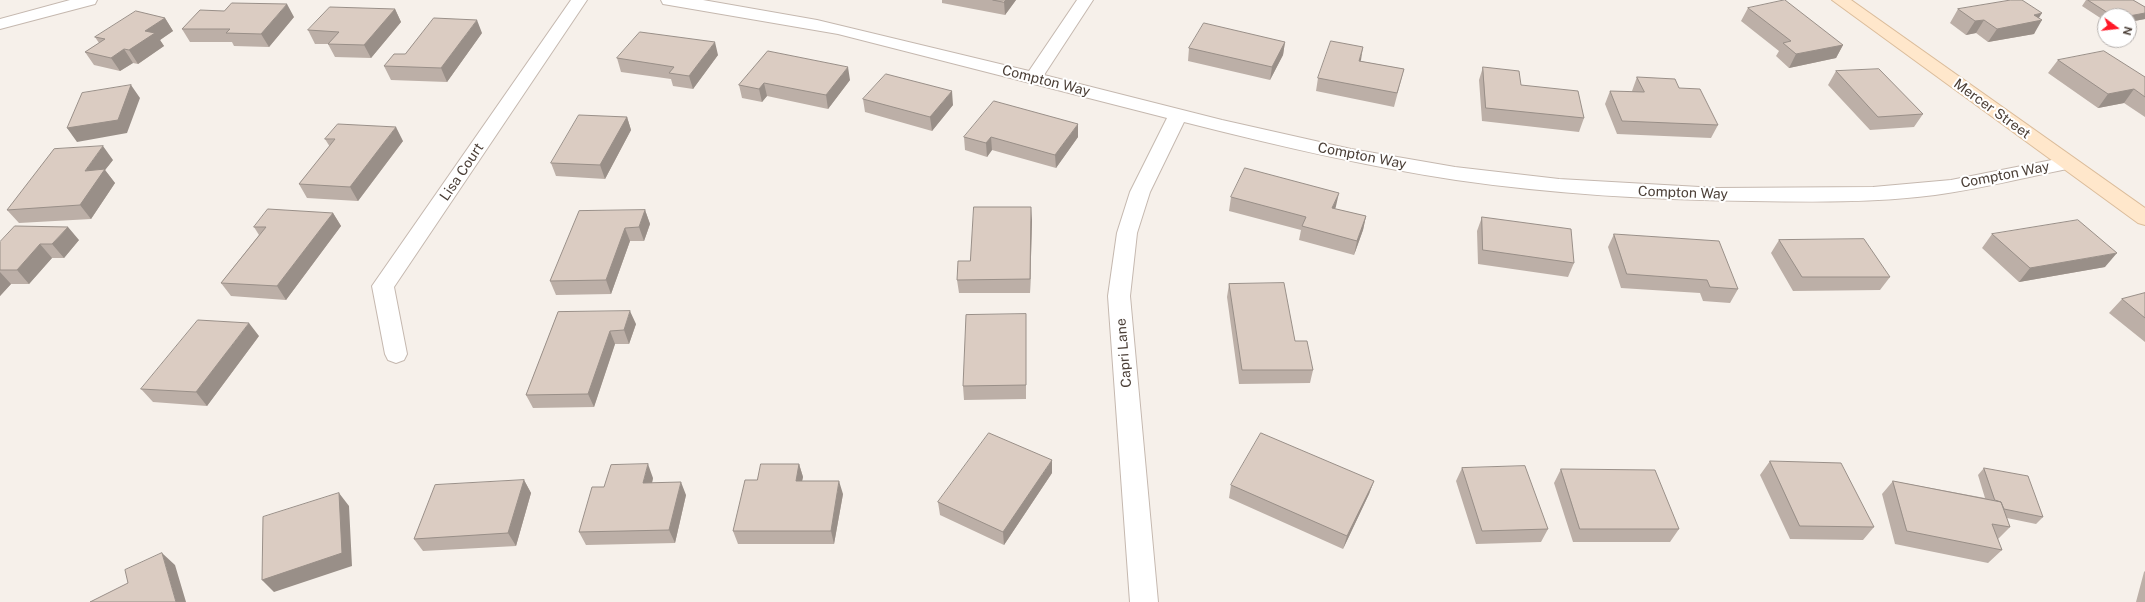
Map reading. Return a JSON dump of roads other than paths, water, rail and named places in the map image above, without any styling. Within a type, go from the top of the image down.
[{"type":"street","points":[[0,24],[89,0]]},
{"type":"street","name":"Lisa Court","points":[[396,354],[383,286],[579,0]]},
{"type":"street","name":"Compton Way","points":[[669,0],[744,11],[835,29],[1267,137],[1355,156],[1470,175],[1588,188],[1707,195],[1823,195],[1934,189],[2067,163]]},
{"type":"street","points":[[1033,78],[1085,0]]},
{"type":"street","name":"Mercer Street","points":[[1840,0],[2145,218]]},
{"type":"street","name":"Capri Lane","points":[[1144,602],[1119,296],[1127,233],[1140,192],[1178,115]]}]
